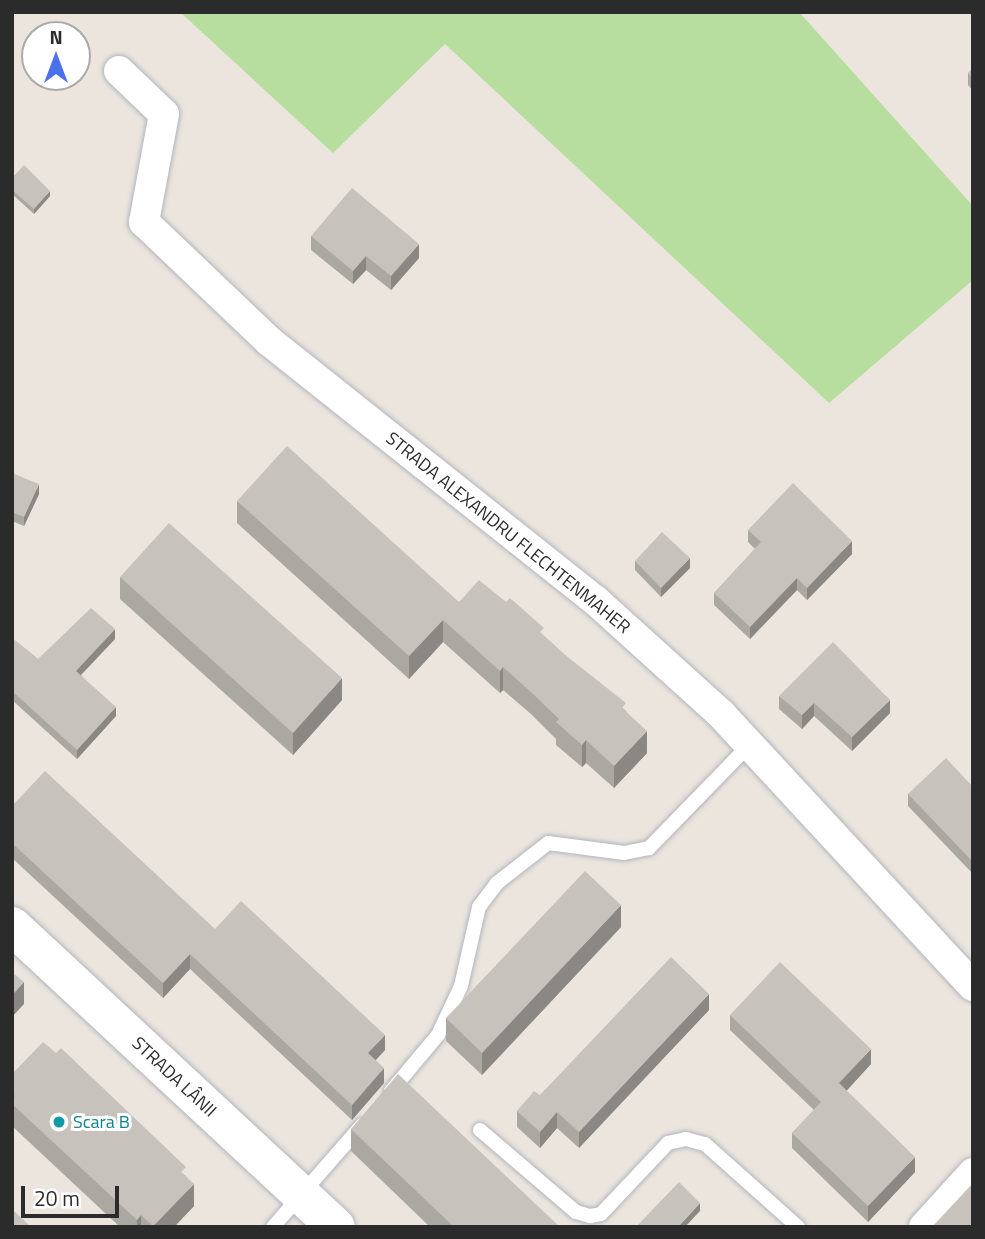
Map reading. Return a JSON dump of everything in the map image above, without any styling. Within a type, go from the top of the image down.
[{"type":"main road","name":"STRADA LÂNII","points":[[12,926],[336,1227]]},
{"type":"street","name":"STRADA ALEXANDRU FLECHTENMAHER","points":[[119,71],[164,114],[144,222],[269,341],[596,600],[751,744],[973,986]]},
{"type":"street","points":[[924,1227],[973,1173]]},
{"type":"lane","points":[[273,1227],[438,1035],[461,986],[479,907],[497,883],[548,843],[624,853],[649,848],[751,744]]},
{"type":"lane","points":[[480,1130],[576,1212],[590,1216],[601,1214],[668,1143],[686,1139],[705,1144],[798,1227]]},
{"type":"green space","points":[[180,12],[799,12],[973,206],[973,280],[829,403],[445,44],[333,153]]},
{"type":"building","points":[[24,165],[50,191],[34,209],[12,190],[12,178]]},
{"type":"building","points":[[352,188],[419,244],[391,276],[366,256],[353,271],[311,236]]},
{"type":"building","points":[[287,446],[459,602],[479,580],[506,602],[510,598],[544,628],[540,632],[564,654],[626,703],[622,708],[647,731],[614,766],[586,740],[582,745],[556,722],[559,719],[531,692],[503,667],[500,671],[443,620],[409,656],[237,501]]},
{"type":"building","points":[[12,473],[39,484],[24,517],[12,512]]},
{"type":"building","points":[[793,483],[852,541],[807,588],[797,578],[750,627],[714,593],[761,542],[748,530]]},
{"type":"building","points":[[169,523],[342,678],[293,733],[120,577]]},
{"type":"building","points":[[662,532],[690,558],[661,588],[635,561]]},
{"type":"building","points":[[91,608],[115,629],[76,671],[116,707],[77,750],[12,691],[12,638],[38,659]]},
{"type":"building","points":[[833,642],[890,700],[852,737],[814,703],[802,715],[779,696]]},
{"type":"building","points":[[946,758],[973,787],[973,862],[908,794]]},
{"type":"building","points":[[45,771],[215,929],[241,901],[385,1035],[368,1053],[384,1068],[352,1105],[190,954],[163,983],[12,843],[12,806]]},
{"type":"building","points":[[585,871],[621,905],[482,1053],[446,1018]]},
{"type":"building","points":[[671,957],[709,994],[579,1132],[557,1112],[540,1132],[517,1111],[534,1091],[540,1095]]},
{"type":"building","points":[[780,962],[871,1049],[839,1083],[915,1157],[868,1206],[792,1133],[821,1102],[730,1015]]},
{"type":"building","points":[[12,972],[24,982],[12,995]]},
{"type":"building","points":[[43,1042],[56,1053],[61,1048],[186,1167],[181,1172],[194,1184],[153,1226],[141,1215],[137,1220],[12,1104],[15,1096],[12,1093],[12,1074]]},
{"type":"building","points":[[398,1074],[560,1227],[454,1227],[351,1129]]},
{"type":"building","points":[[679,1182],[700,1203],[678,1227],[636,1227]]},
{"type":"building","points":[[973,1183],[973,1227],[932,1227]]},
{"type":"building","points":[[12,1209],[31,1227],[12,1227]]},
{"type":"place","name":"Scara B","points":[[59,1122]]}]
